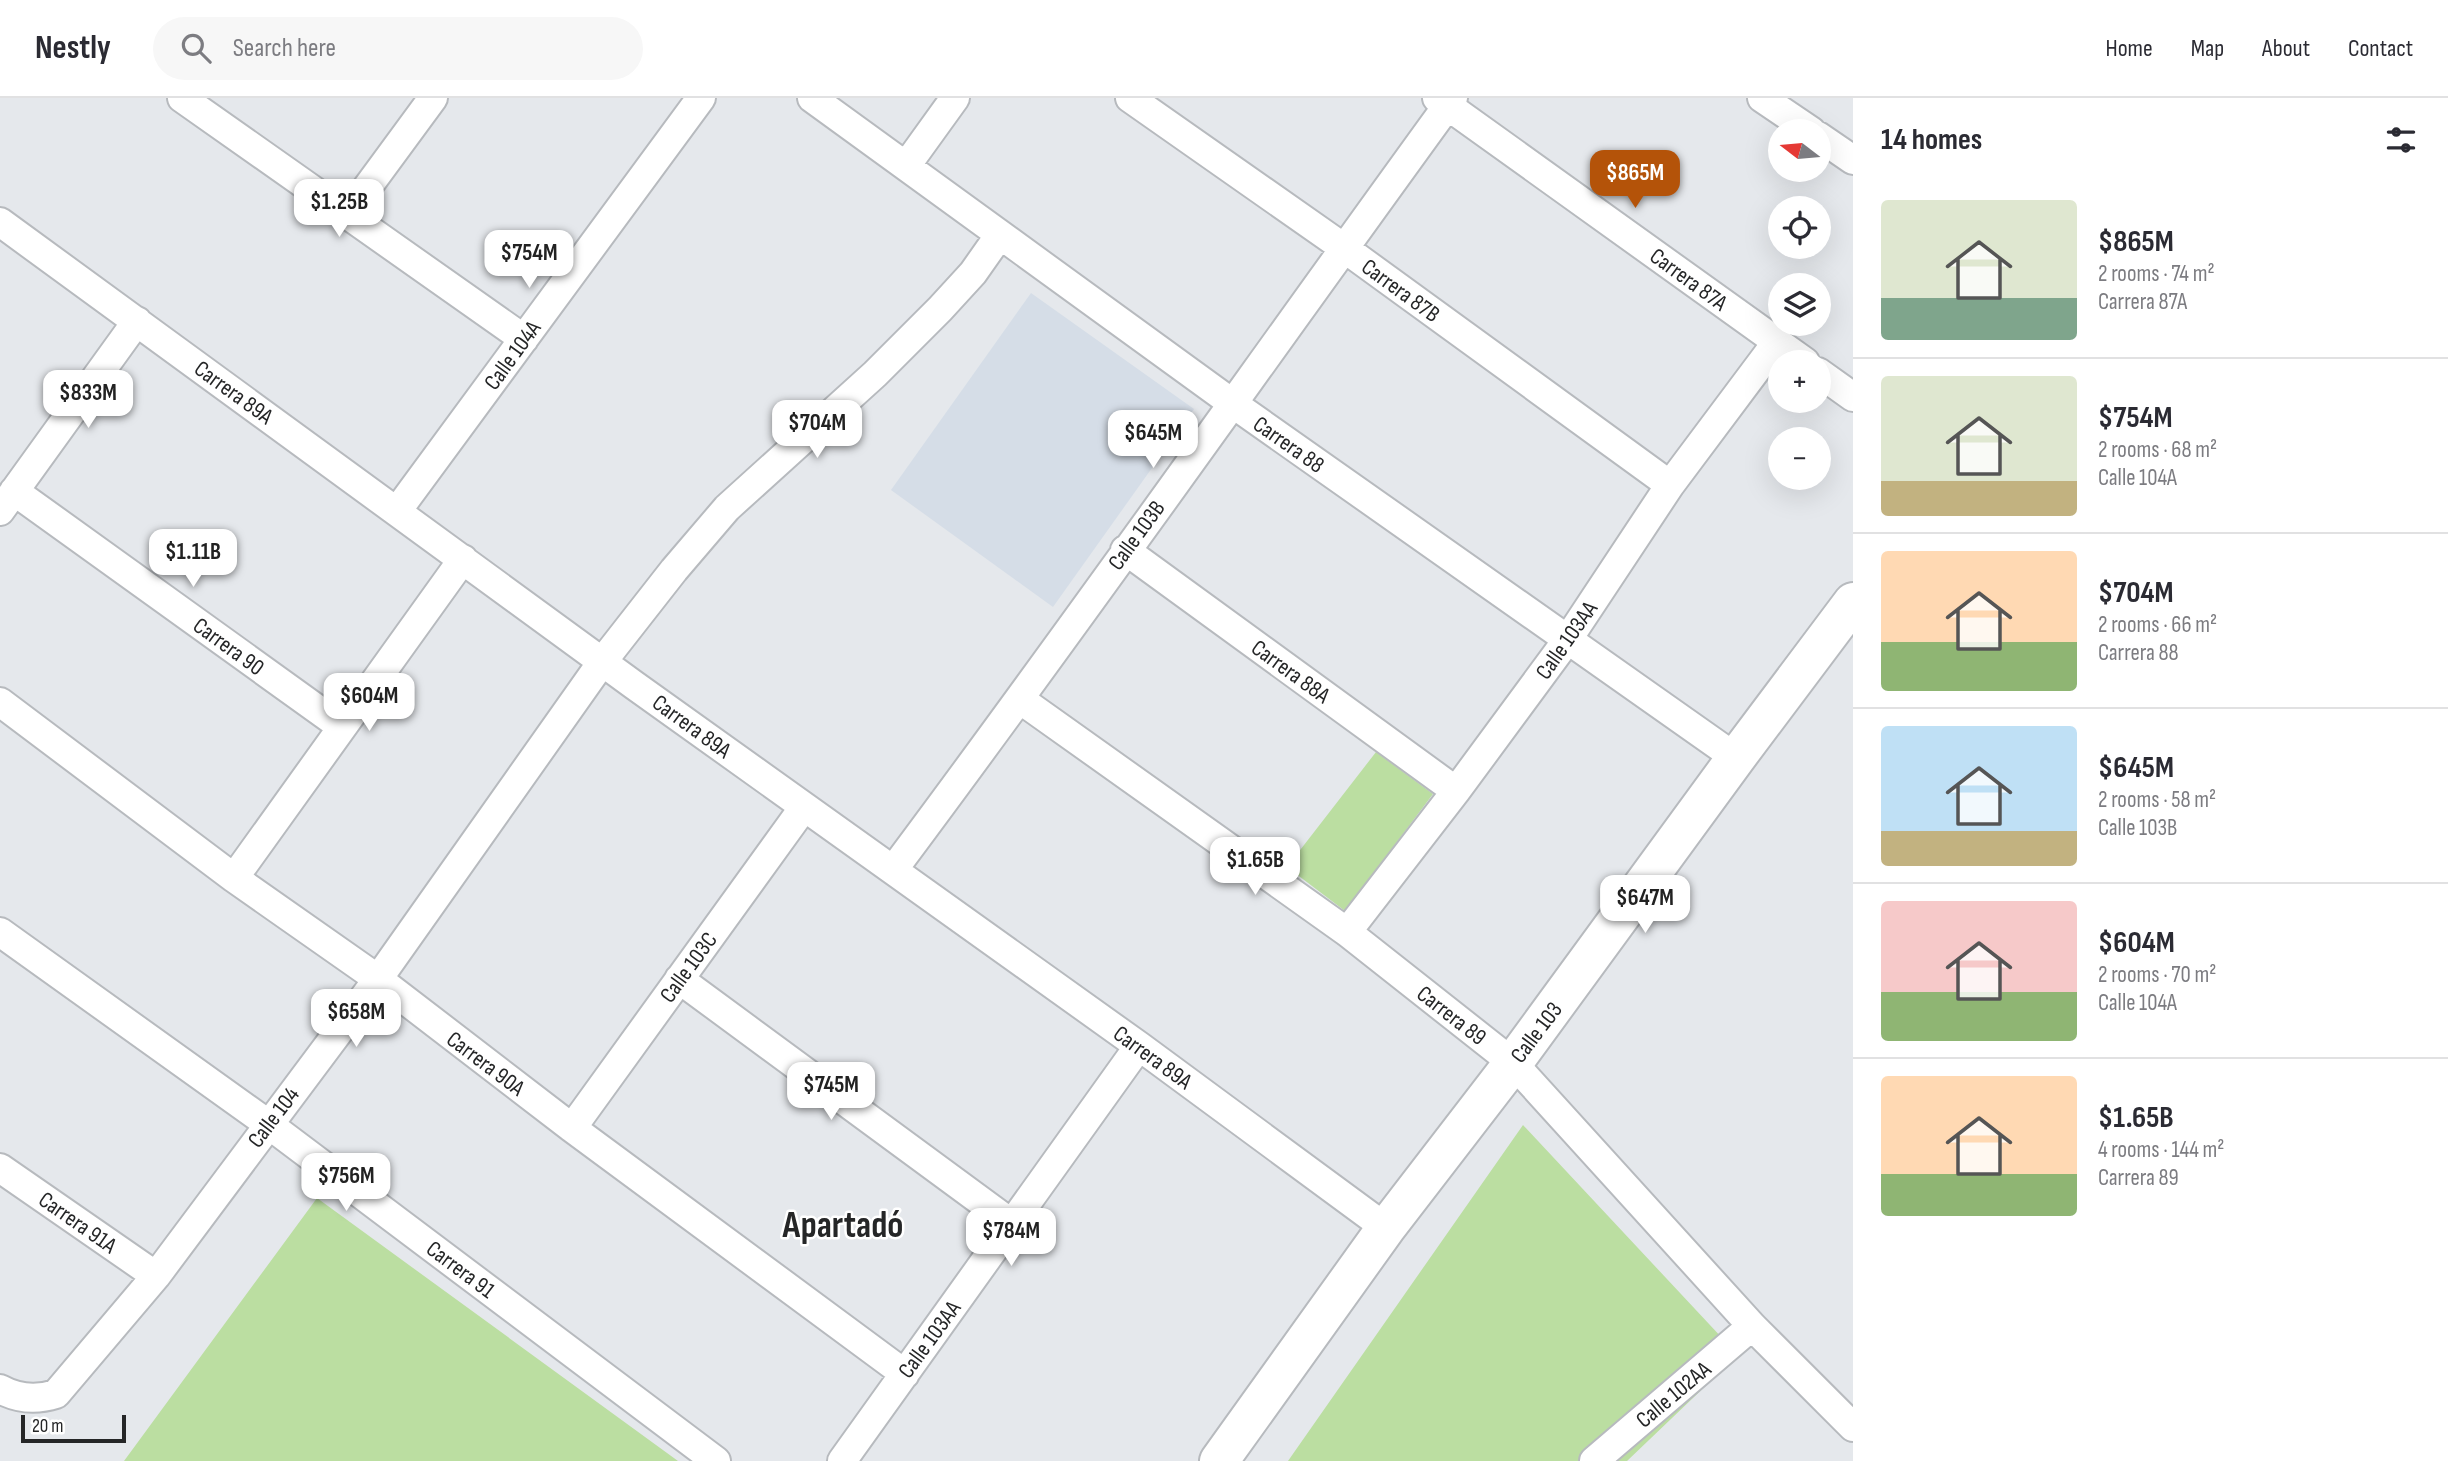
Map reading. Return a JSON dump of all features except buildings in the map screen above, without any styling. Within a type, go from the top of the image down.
[{"type":"street","points":[[182,98],[524,339]]},
{"type":"street","points":[[347,215],[433,98]]},
{"type":"street","name":"Calle 104A","points":[[397,511],[701,98]]},
{"type":"street","name":"Carrera 88","points":[[813,98],[1231,403],[1736,758]]},
{"type":"street","points":[[906,166],[954,98]]},
{"type":"street","name":"Carrera 87B","points":[[1130,98],[1344,248],[1670,485]]},
{"type":"street","points":[[1762,98],[1793,119]]},
{"type":"street","name":"Calle 103B","points":[[893,870],[1021,700],[1446,101]]},
{"type":"street","name":"Carrera 87A","points":[[1446,101],[1788,350]]},
{"type":"street","points":[[1831,145],[1853,160]]},
{"type":"street","name":"Carrera 89A","points":[[0,222],[602,662],[1139,1046],[1386,1228]]},
{"type":"street","name":"Calle 104","points":[[0,1389],[26,1398],[41,1399],[56,1394],[156,1276],[377,979],[602,662],[674,570],[727,508],[875,374],[973,274],[999,236]]},
{"type":"street","points":[[7,501],[137,321]]},
{"type":"street","name":"Calle 103AA","points":[[1347,932],[1456,791],[1568,639],[1670,485],[1777,342]]},
{"type":"street","points":[[1831,381],[1853,397]]},
{"type":"street","name":"Carrera 90","points":[[7,501],[342,727]]},
{"type":"street","name":"Carrera 88A","points":[[1125,550],[1456,791]]},
{"type":"street","points":[[234,877],[463,559]]},
{"type":"street","name":"Calle 103","points":[[1219,1461],[1386,1228],[1514,1063],[1853,602]]},
{"type":"street","name":"Carrera 89","points":[[1021,700],[1347,932],[1514,1063],[1752,1326],[1853,1427]]},
{"type":"street","name":"Carrera 90A","points":[[0,702],[234,877],[377,979],[572,1128],[905,1374]]},
{"type":"street","name":"Calle 103C","points":[[572,1128],[804,807]]},
{"type":"street","name":"Carrera 91","points":[[0,932],[268,1124],[716,1461]]},
{"type":"street","points":[[679,979],[1012,1224]]},
{"type":"street","name":"Calle 103AA","points":[[842,1461],[1139,1046]]},
{"type":"street","name":"Carrera 91A","points":[[0,1168],[156,1276]]},
{"type":"street","name":"Calle 102AA","points":[[1594,1461],[1752,1326]]},
{"type":"shaded area","points":[[1031,293],[1194,409],[1053,607],[891,490]]},
{"type":"green space","points":[[1376,752],[1433,794],[1345,911],[1287,867]]},
{"type":"green space","points":[[1523,1125],[1738,1355],[1627,1461],[1288,1461]]},
{"type":"green space","points":[[317,1198],[678,1461],[124,1461]]},
{"type":"district","name":"Apartadó","points":[[843,1224]]}]
